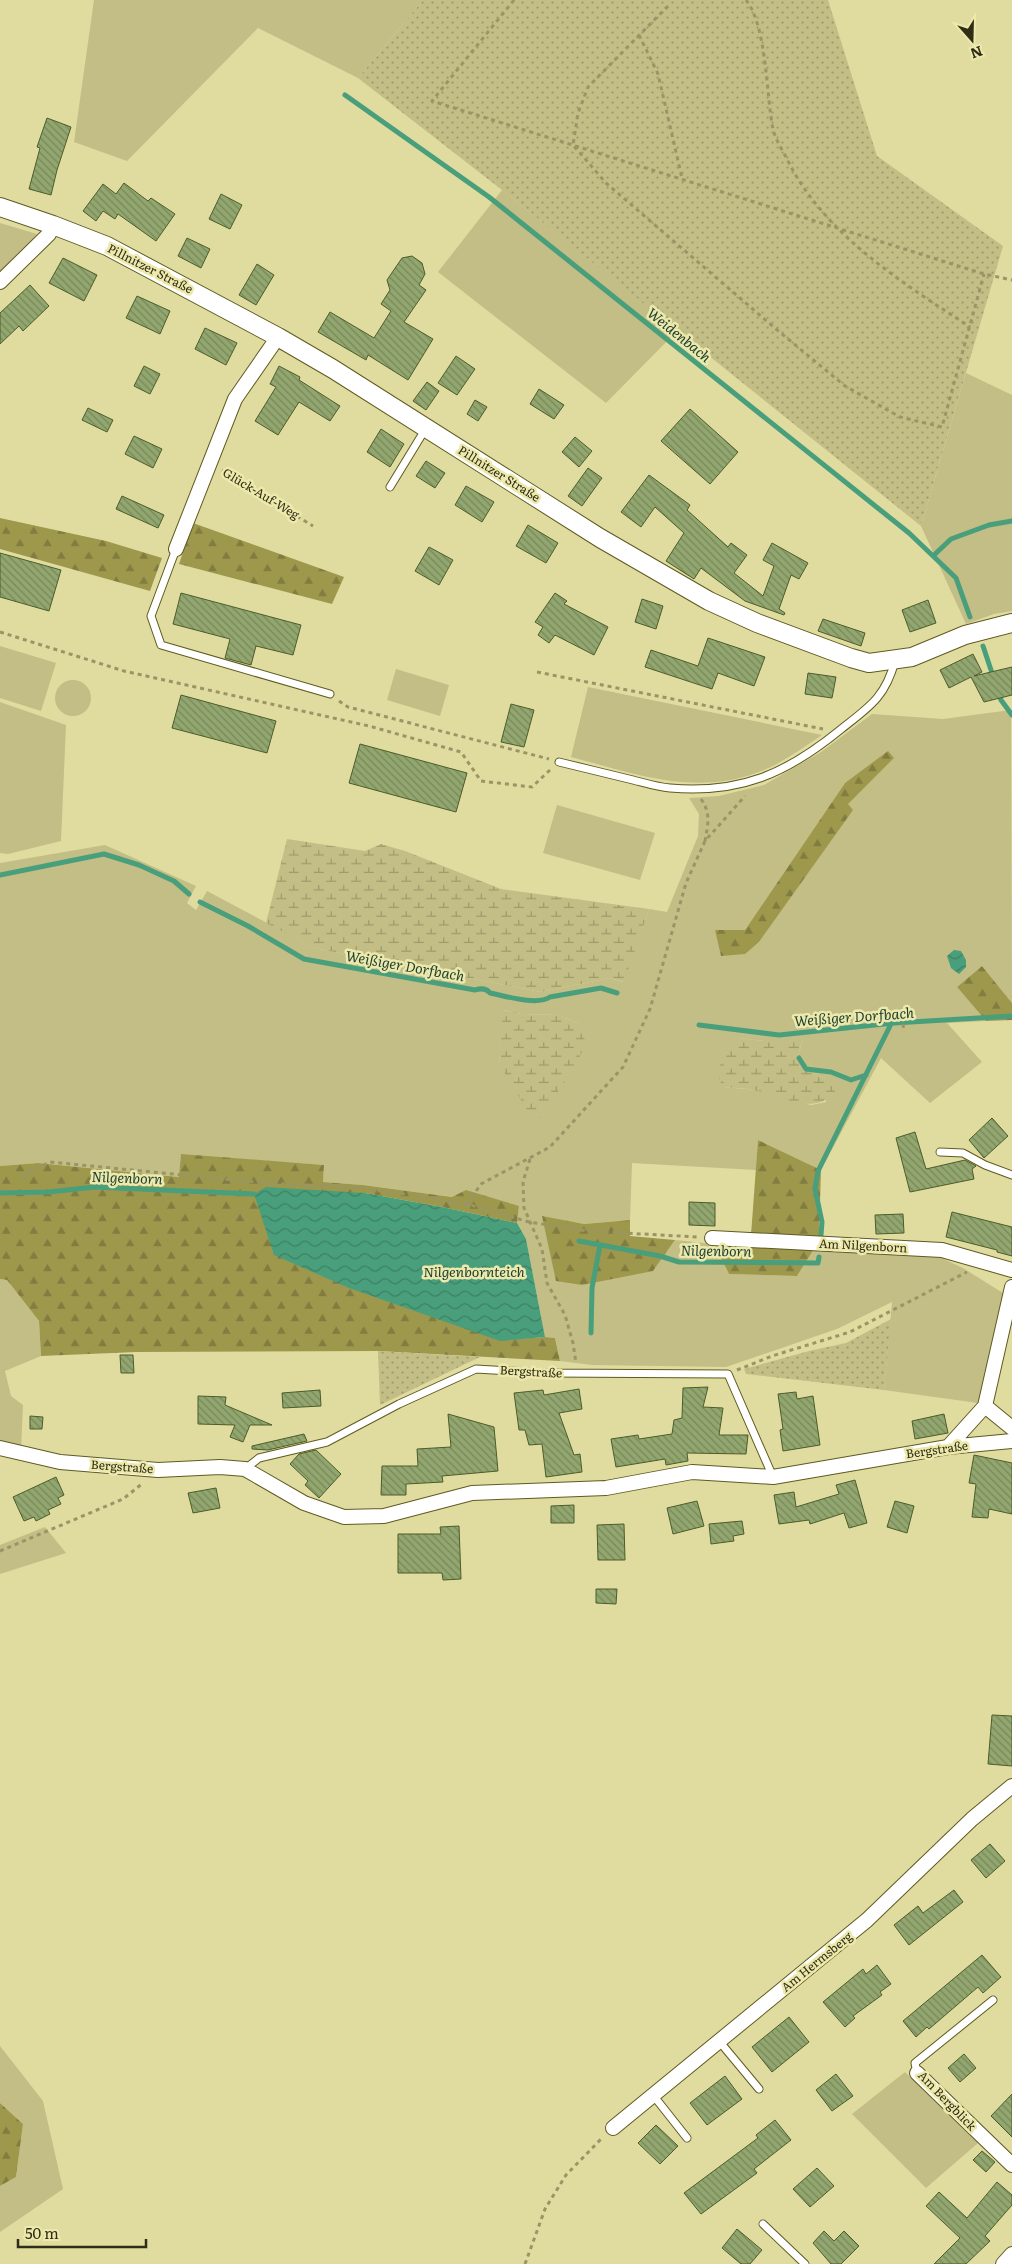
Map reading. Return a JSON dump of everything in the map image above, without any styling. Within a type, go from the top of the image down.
[{"type":"street","name":"Pillnitzer Straße","points":[[0,207],[54,225],[107,246],[278,337],[333,369],[600,538],[709,601],[756,623],[869,663],[912,658],[965,635],[1012,624]]},
{"type":"street","points":[[0,282],[49,234],[54,225]]},
{"type":"street","name":"Glück-Auf-Weg","points":[[176,549],[235,399],[278,337]]},
{"type":"street","name":"Am Nilgenborn","points":[[712,1238],[942,1250],[1012,1270]]},
{"type":"street","points":[[948,1447],[985,1406],[1012,1287]]},
{"type":"street","points":[[985,1406],[1012,1428]]},
{"type":"street","name":"Bergstraße","points":[[0,1448],[60,1462],[158,1470],[220,1466],[245,1469],[304,1503],[344,1517],[384,1516],[472,1492],[606,1488],[692,1472],[773,1476],[948,1447],[1012,1441]]},
{"type":"street","name":"Am Hermsberg","points":[[613,2128],[867,1920],[972,1819],[1012,1786]]},
{"type":"street","name":"Am Bergblick","points":[[917,2074],[1012,2165]]},
{"type":"street","points":[[1003,2264],[1012,2254]]},
{"type":"lane","points":[[390,487],[426,428]]},
{"type":"lane","points":[[176,549],[151,616],[161,645],[330,694]]},
{"type":"lane","points":[[559,762],[668,788],[714,789],[759,780],[795,763],[838,732],[877,700],[889,682],[895,661]]},
{"type":"lane","points":[[940,1152],[963,1153],[985,1165],[1012,1175]]},
{"type":"lane","name":"Bergstraße","points":[[245,1469],[258,1458],[327,1442],[399,1404],[476,1368],[577,1373],[728,1374]]},
{"type":"lane","points":[[728,1374],[773,1476]]},
{"type":"lane","name":"Am Bergblick","points":[[917,2074],[915,2063],[993,2000]]},
{"type":"lane","points":[[719,2041],[759,2089]]},
{"type":"lane","points":[[653,2096],[687,2138]]},
{"type":"lane","points":[[763,2224],[805,2264]]},
{"type":"path","points":[[514,0],[432,102],[984,274],[1012,280]]},
{"type":"path","points":[[746,0],[751,6],[758,24],[773,131],[795,176],[835,227],[899,281],[970,327]]},
{"type":"path","points":[[668,6],[588,86],[578,113],[573,145],[606,183],[776,329],[845,386],[900,416],[942,427],[984,274]]},
{"type":"path","points":[[639,35],[658,74],[682,179]]},
{"type":"path","name":"Glück-Auf-Weg","points":[[210,463],[313,526]]},
{"type":"path","points":[[0,632],[124,671],[369,726],[461,752],[480,781],[532,787],[559,762]]},
{"type":"path","points":[[537,672],[838,732]]},
{"type":"path","points":[[330,694],[348,707],[559,762]]},
{"type":"path","points":[[705,841],[759,780]]},
{"type":"path","points":[[467,1204],[481,1184],[550,1147],[623,1067],[650,1009],[686,883],[705,841],[709,821],[707,807],[699,796],[687,788]]},
{"type":"path","points":[[902,1016],[904,1032]]},
{"type":"path","points":[[530,1159],[522,1196],[524,1208],[542,1249],[546,1283],[566,1315],[573,1343],[577,1373]]},
{"type":"path","points":[[23,1178],[31,1171],[50,1162],[265,1183],[364,1188],[467,1204],[529,1222],[588,1231],[712,1238]]},
{"type":"path","points":[[728,1374],[772,1356],[850,1332],[948,1281],[986,1264]]},
{"type":"path","points":[[0,1551],[123,1500],[158,1470]]},
{"type":"path","points":[[525,2264],[545,2210],[566,2175],[613,2128]]},
{"type":"green space","points":[[94,0],[423,0],[358,78],[258,28],[127,161],[74,142]]},
{"type":"green space","points":[[423,0],[828,0],[877,156],[1003,246],[921,526],[502,190],[358,78]]},
{"type":"green space","points":[[502,190],[678,330],[606,403],[438,272]]},
{"type":"green space","points":[[0,223],[37,234],[0,275]]},
{"type":"green space","points":[[966,373],[1012,395],[1012,611],[994,614],[966,624],[921,526]]},
{"type":"green space","points":[[0,518],[106,541],[162,558],[150,591],[0,549]]},
{"type":"green space","points":[[193,523],[344,577],[332,604],[179,564]]},
{"type":"green space","points":[[0,646],[56,663],[41,711],[0,698]]},
{"type":"green space","points":[[396,669],[449,685],[440,716],[387,700]]},
{"type":"green space","points":[[73,680],[80,681],[86,685],[90,691],[90,705],[86,711],[80,715],[73,716],[66,715],[60,711],[56,705],[55,698],[56,691],[60,685],[66,681]]},
{"type":"green space","points":[[588,687],[822,735],[773,766],[732,780],[686,782],[663,780],[571,757]]},
{"type":"green space","points":[[0,702],[66,725],[61,841],[8,854],[0,853]]},
{"type":"green space","points":[[1011,710],[1012,1003],[982,966],[957,987],[986,1021],[947,1023],[982,1062],[930,1103],[881,1058],[821,1170],[758,1140],[756,1170],[632,1163],[630,1220],[584,1224],[542,1217],[653,1271],[675,1240],[714,1244],[729,1274],[797,1276],[814,1249],[935,1255],[963,1268],[1003,1293],[978,1403],[884,1390],[892,1302],[837,1329],[726,1367],[592,1365],[560,1361],[555,1338],[545,1337],[526,1239],[517,1223],[519,1206],[363,1185],[323,1182],[324,1165],[181,1155],[180,1177],[38,1163],[0,1166],[0,863],[105,845],[196,886],[187,903],[196,910],[207,891],[314,948],[541,992],[610,978],[623,982],[649,909],[667,912],[698,836],[699,814],[689,798],[719,796],[764,785],[821,752],[872,714],[943,719]],"holes":[[[894,758],[847,804],[852,810],[759,942],[745,953],[745,930],[845,783]],[[504,1010],[522,1014],[559,1015],[579,1024],[499,1064]],[[740,1038],[765,1041],[803,1041],[798,1054],[810,1064],[814,1074],[826,1079],[826,1102],[811,1105],[757,1090],[723,1087]]]},
{"type":"green space","points":[[888,751],[894,758],[848,804],[853,810],[759,942],[745,954],[721,956],[715,930],[745,930],[845,783]]},
{"type":"green space","points":[[557,805],[655,833],[640,880],[543,853]]},
{"type":"green space","points":[[287,839],[365,851],[381,844],[405,851],[501,889],[649,909],[624,982],[610,978],[541,992],[314,948],[266,923]]},
{"type":"green space","points":[[982,966],[1012,1003],[1012,1020],[986,1021],[957,987]]},
{"type":"green space","points":[[503,1010],[522,1014],[559,1015],[579,1024],[586,1043],[573,1071],[535,1123],[499,1064]]},
{"type":"green space","points":[[740,1038],[765,1041],[803,1040],[798,1054],[810,1064],[814,1074],[826,1079],[835,1088],[835,1095],[825,1101],[806,1104],[754,1090],[723,1087],[717,1074],[722,1059]]},
{"type":"green space","points":[[758,1140],[821,1170],[819,1236],[751,1235]]},
{"type":"green space","points":[[181,1154],[324,1165],[323,1182],[363,1185],[452,1197],[466,1190],[519,1206],[517,1223],[365,1193],[500,1340],[555,1338],[560,1361],[378,1351],[136,1352],[41,1356],[39,1321],[7,1280],[0,1279],[0,1166],[38,1163],[179,1177]]},
{"type":"green space","points":[[542,1216],[584,1224],[630,1220],[630,1236],[675,1240],[653,1271],[582,1285],[556,1281]]},
{"type":"green space","points":[[714,1244],[814,1249],[797,1276],[729,1274]]},
{"type":"green space","points":[[0,1279],[7,1280],[39,1321],[41,1356],[5,1371],[11,1396],[23,1405],[21,1449],[0,1443]]},
{"type":"green space","points":[[891,1319],[884,1390],[746,1374],[744,1369],[846,1343]]},
{"type":"green space","points":[[378,1351],[480,1357],[380,1405]]},
{"type":"green space","points":[[45,1527],[66,1553],[0,1574],[0,1545]]},
{"type":"green space","points":[[0,2046],[43,2101],[63,2189],[0,2232],[0,2186],[16,2177],[23,2124],[0,2103]]},
{"type":"green space","points":[[905,2072],[978,2143],[926,2188],[852,2114]]},
{"type":"green space","points":[[0,2103],[23,2124],[16,2177],[0,2186]]},
{"type":"water","points":[[954,950],[961,951],[966,960],[966,967],[959,974],[951,968],[947,956]]},
{"type":"water","name":"Nilgenbornteich","points":[[266,1187],[365,1193],[517,1223],[526,1239],[545,1337],[500,1341],[349,1288],[274,1255],[254,1194]]},
{"type":"building","points":[[47,118],[71,127],[51,195],[29,189],[40,148],[37,147]]},
{"type":"building","points":[[124,183],[148,201],[151,198],[175,214],[156,241],[118,214],[115,219],[103,211],[96,221],[83,211],[103,184],[116,194]]},
{"type":"building","points":[[221,194],[242,205],[230,229],[209,219]]},
{"type":"building","points":[[187,238],[210,249],[201,268],[178,256]]},
{"type":"building","points":[[412,256],[422,263],[425,274],[419,285],[426,290],[404,322],[433,339],[408,380],[368,355],[366,360],[318,332],[330,312],[374,338],[391,311],[381,304],[390,290],[387,280],[402,258]]},
{"type":"building","points":[[63,258],[97,275],[84,301],[49,283]]},
{"type":"building","points":[[257,264],[274,275],[256,305],[239,295]]},
{"type":"building","points":[[30,285],[49,306],[23,331],[19,326],[0,344],[0,313]]},
{"type":"building","points":[[137,296],[170,311],[160,334],[126,318]]},
{"type":"building","points":[[205,328],[237,343],[226,365],[195,349]]},
{"type":"building","points":[[456,356],[475,369],[457,395],[438,383]]},
{"type":"building","points":[[144,366],[160,374],[150,394],[134,386]]},
{"type":"building","points":[[279,366],[300,377],[299,380],[340,406],[330,421],[299,402],[278,435],[255,421],[276,387],[270,384]]},
{"type":"building","points":[[427,382],[439,391],[426,410],[413,401]]},
{"type":"building","points":[[539,389],[564,405],[554,419],[530,404]]},
{"type":"building","points":[[475,400],[487,407],[478,421],[467,414]]},
{"type":"building","points":[[88,408],[113,420],[107,432],[82,420]]},
{"type":"building","points":[[690,409],[738,452],[710,484],[661,441]]},
{"type":"building","points":[[381,429],[404,444],[390,467],[367,452]]},
{"type":"building","points":[[134,436],[162,449],[153,468],[125,454]]},
{"type":"building","points":[[575,437],[592,451],[579,467],[562,452]]},
{"type":"building","points":[[426,461],[445,473],[435,488],[416,476]]},
{"type":"building","points":[[588,468],[602,478],[582,506],[568,496]]},
{"type":"building","points":[[649,475],[690,505],[687,510],[728,547],[731,543],[747,555],[734,573],[763,596],[774,566],[763,560],[772,543],[808,563],[799,579],[791,575],[779,609],[785,613],[784,615],[745,601],[701,568],[694,579],[666,561],[684,533],[655,507],[641,527],[621,512]]},
{"type":"building","points":[[466,486],[494,502],[482,522],[455,505]]},
{"type":"building","points":[[122,496],[164,515],[158,528],[116,509]]},
{"type":"building","points":[[528,525],[558,543],[546,563],[516,546]]},
{"type":"building","points":[[429,547],[453,560],[439,585],[415,571]]},
{"type":"building","points":[[0,553],[61,570],[49,611],[0,597]]},
{"type":"building","points":[[181,593],[301,625],[293,655],[256,646],[251,665],[225,658],[230,639],[173,624]]},
{"type":"building","points":[[555,593],[567,601],[564,604],[608,627],[594,655],[555,635],[549,643],[538,635],[543,627],[535,622]]},
{"type":"building","points":[[642,599],[663,606],[656,629],[635,622]]},
{"type":"building","points":[[928,600],[936,623],[910,632],[902,610]]},
{"type":"building","points":[[823,619],[865,633],[861,646],[818,631]]},
{"type":"building","points":[[708,638],[765,657],[754,686],[718,673],[712,689],[645,667],[651,650],[698,666]]},
{"type":"building","points":[[973,654],[982,672],[974,676],[1012,667],[1012,695],[984,702],[971,677],[949,688],[940,670]]},
{"type":"building","points":[[808,673],[836,677],[832,698],[805,694]]},
{"type":"building","points":[[181,695],[276,721],[267,753],[172,728]]},
{"type":"building","points":[[511,704],[534,710],[524,747],[501,742]]},
{"type":"building","points":[[360,744],[467,773],[456,812],[349,783]]},
{"type":"building","points":[[992,1118],[1008,1136],[984,1158],[969,1140]]},
{"type":"building","points":[[915,1132],[926,1169],[965,1160],[976,1166],[972,1169],[974,1179],[910,1192],[896,1138]]},
{"type":"building","points":[[689,1202],[715,1203],[715,1226],[689,1225]]},
{"type":"building","points":[[952,1212],[1012,1227],[1012,1256],[997,1252],[997,1250],[946,1237]]},
{"type":"building","points":[[903,1214],[904,1233],[876,1234],[875,1215]]},
{"type":"building","points":[[120,1355],[133,1355],[134,1373],[121,1373]]},
{"type":"building","points":[[708,1387],[703,1407],[723,1408],[719,1435],[748,1435],[746,1454],[687,1453],[688,1461],[666,1465],[665,1459],[616,1467],[611,1439],[638,1435],[639,1439],[672,1434],[674,1420],[682,1418],[683,1388]]},
{"type":"building","points":[[579,1389],[582,1409],[559,1413],[574,1455],[580,1454],[582,1472],[546,1477],[542,1444],[529,1445],[525,1430],[519,1430],[514,1393],[543,1390],[544,1395]]},
{"type":"building","points":[[320,1390],[321,1406],[283,1408],[282,1393]]},
{"type":"building","points":[[796,1392],[797,1399],[813,1396],[820,1445],[783,1451],[780,1430],[783,1429],[778,1394]]},
{"type":"building","points":[[198,1396],[226,1397],[225,1405],[272,1425],[250,1425],[243,1442],[230,1437],[235,1425],[198,1424]]},
{"type":"building","points":[[448,1414],[494,1427],[498,1471],[442,1476],[443,1482],[406,1484],[406,1495],[381,1495],[382,1466],[418,1466],[417,1449],[451,1447]]},
{"type":"building","points":[[944,1414],[948,1433],[915,1439],[912,1421]]},
{"type":"building","points":[[30,1416],[43,1417],[42,1429],[30,1429]]},
{"type":"building","points":[[304,1434],[307,1441],[268,1450],[252,1449],[252,1446]]},
{"type":"building","points":[[316,1450],[341,1474],[319,1498],[305,1485],[308,1481],[290,1464],[299,1454]]},
{"type":"building","points":[[974,1455],[1012,1463],[1012,1514],[989,1509],[988,1518],[972,1517],[976,1484],[969,1483]]},
{"type":"building","points":[[56,1477],[64,1495],[58,1498],[61,1504],[48,1510],[50,1514],[36,1521],[34,1517],[24,1521],[13,1497]]},
{"type":"building","points":[[855,1480],[867,1523],[849,1528],[844,1513],[810,1524],[809,1520],[779,1524],[774,1495],[794,1492],[796,1507],[839,1494],[836,1485]]},
{"type":"building","points":[[216,1488],[220,1508],[193,1513],[188,1493]]},
{"type":"building","points":[[697,1501],[704,1526],[673,1534],[667,1508]]},
{"type":"building","points":[[895,1501],[914,1506],[907,1533],[887,1527]]},
{"type":"building","points":[[574,1505],[574,1523],[551,1523],[551,1506]]},
{"type":"building","points":[[742,1521],[744,1534],[733,1536],[734,1541],[711,1544],[709,1524]]},
{"type":"building","points":[[624,1524],[625,1560],[598,1560],[597,1525]]},
{"type":"building","points":[[459,1526],[461,1579],[443,1580],[442,1573],[398,1573],[398,1534],[441,1534],[440,1527]]},
{"type":"building","points":[[596,1589],[617,1589],[616,1604],[596,1603]]},
{"type":"building","points":[[992,1715],[1012,1716],[1012,1766],[988,1764]]},
{"type":"building","points":[[990,1844],[1005,1861],[986,1878],[971,1860]]},
{"type":"building","points":[[954,1890],[963,1902],[909,1945],[894,1925],[918,1906],[923,1913]]},
{"type":"building","points":[[982,1955],[1001,1977],[983,1993],[978,1987],[929,2029],[927,2027],[916,2037],[903,2021]]},
{"type":"building","points":[[877,1965],[891,1984],[880,1992],[882,1995],[853,2016],[855,2018],[845,2027],[823,2002],[863,1969],[866,1974]]},
{"type":"building","points":[[789,2017],[809,2042],[772,2072],[752,2047]]},
{"type":"building","points":[[964,2054],[976,2068],[960,2082],[948,2068]]},
{"type":"building","points":[[836,2074],[853,2096],[832,2111],[816,2090]]},
{"type":"building","points":[[725,2076],[742,2099],[707,2125],[690,2103]]},
{"type":"building","points":[[1012,2094],[1012,2137],[991,2116]]},
{"type":"building","points":[[775,2120],[791,2140],[754,2169],[757,2173],[701,2214],[684,2193],[758,2138],[756,2135]]},
{"type":"building","points":[[656,2125],[678,2146],[660,2164],[638,2143]]},
{"type":"building","points":[[982,2151],[995,2162],[986,2172],[973,2160]]},
{"type":"building","points":[[817,2168],[834,2186],[810,2207],[793,2189]]},
{"type":"building","points":[[997,2182],[1012,2195],[1012,2205],[985,2236],[990,2241],[966,2264],[934,2264],[960,2238],[926,2206],[939,2192],[967,2218]]},
{"type":"building","points":[[737,2229],[762,2250],[750,2264],[741,2264],[722,2248]]},
{"type":"building","points":[[824,2231],[834,2241],[844,2231],[859,2246],[841,2264],[831,2264],[813,2243]]},
{"type":"waterway","name":"Weidenbach","points":[[345,95],[489,197],[909,533],[956,578],[970,617]]},
{"type":"waterway","points":[[933,556],[951,539],[989,525],[1012,521]]},
{"type":"waterway","name":"Weidenbach","points":[[983,646],[993,676]]},
{"type":"waterway","name":"Weidenbach","points":[[998,692],[1001,700],[1012,715]]},
{"type":"waterway","points":[[0,875],[104,854],[139,865],[174,881],[189,894]]},
{"type":"waterway","name":"Weißiger Dorfbach","points":[[200,902],[248,926],[304,959],[475,990],[483,989],[490,993],[512,998],[537,1001],[601,988],[617,993]]},
{"type":"waterway","name":"Weißiger Dorfbach","points":[[699,1025],[779,1035],[894,1023],[1012,1016]]},
{"type":"waterway","name":"Nilgenborn","points":[[821,1235],[822,1222],[815,1189],[818,1171],[891,1024]]},
{"type":"waterway","points":[[799,1058],[806,1069],[831,1072],[851,1080],[866,1075]]},
{"type":"waterway","name":"Nilgenborn","points":[[0,1193],[49,1192],[94,1187],[254,1194]]},
{"type":"waterway","name":"Nilgenborn","points":[[579,1241],[660,1256],[679,1262],[818,1263],[819,1257]]},
{"type":"waterway","points":[[591,1333],[592,1288],[600,1245]]}]
